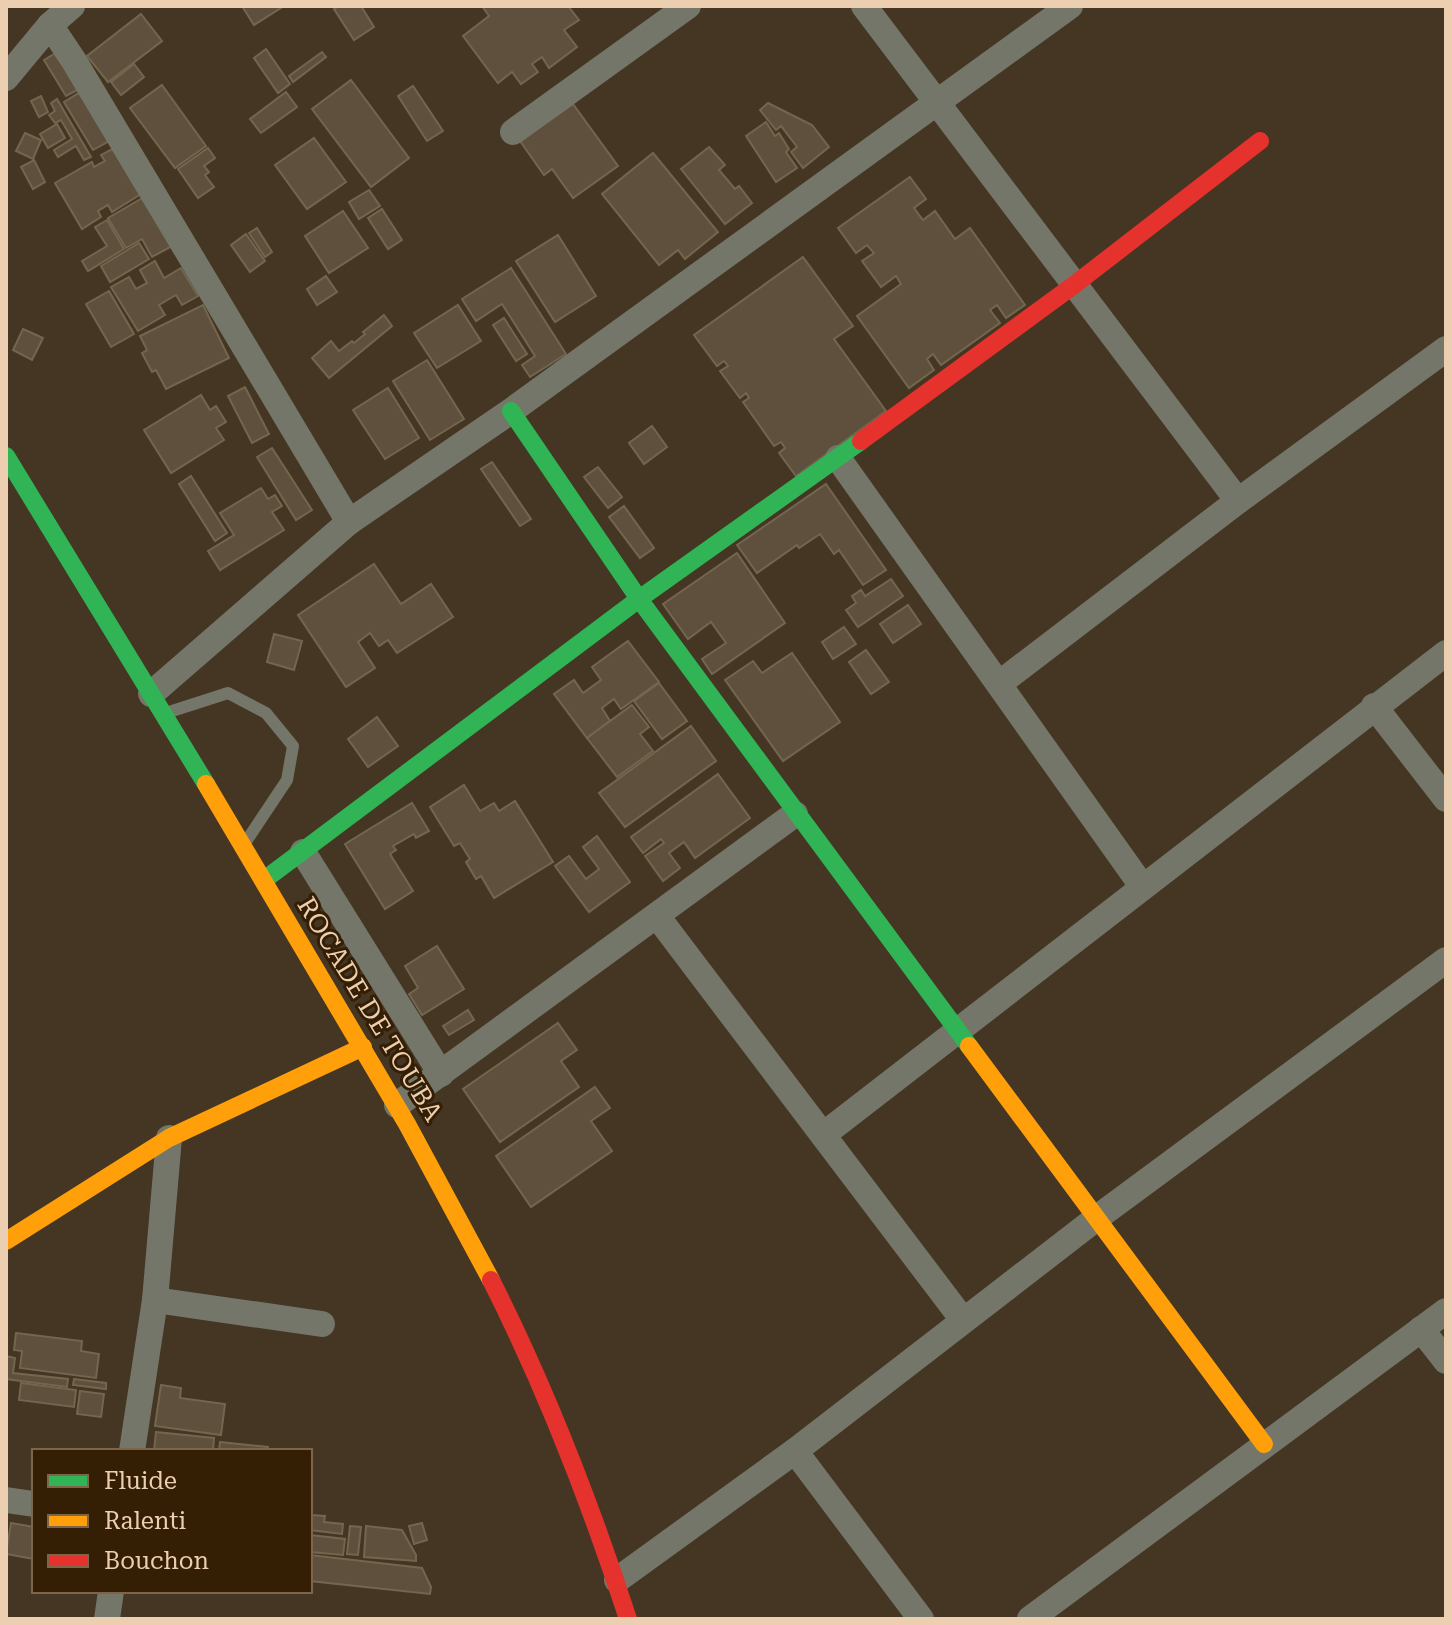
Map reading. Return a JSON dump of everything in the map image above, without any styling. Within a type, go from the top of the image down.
[{"type":"street","points":[[6,78],[50,25],[72,6]]},
{"type":"street","points":[[513,132],[688,6]]},
{"type":"street","points":[[864,6],[1238,501]]},
{"type":"street","points":[[158,704],[349,522],[511,411],[936,100],[1070,6]]},
{"type":"street","points":[[50,25],[349,522]]},
{"type":"street","points":[[264,880],[639,599],[1074,285],[1260,141]]},
{"type":"street","points":[[1000,683],[1238,501],[1446,349]]},
{"type":"street","points":[[511,411],[639,599],[795,814],[1264,1444]]},
{"type":"street","name":"ROCADE DE TOUBA","points":[[6,456],[264,880],[445,1190],[517,1330],[575,1463],[628,1619]]},
{"type":"street","points":[[838,458],[1142,886]]},
{"type":"street","points":[[823,1135],[1446,653]]},
{"type":"street","points":[[1374,706],[1446,799]]},
{"type":"street","points":[[397,1105],[795,814]]},
{"type":"street","points":[[303,852],[441,1074]]},
{"type":"street","points":[[657,916],[963,1320]]},
{"type":"street","points":[[617,1580],[795,1451],[1098,1217],[1446,960]]},
{"type":"street","points":[[9,1233],[169,1138],[363,1047]]},
{"type":"street","points":[[132,1449],[155,1300],[169,1138]]},
{"type":"street","points":[[155,1300],[322,1324]]},
{"type":"street","points":[[1030,1619],[1446,1311]]},
{"type":"street","points":[[1421,1329],[1446,1361]]},
{"type":"street","points":[[795,1451],[921,1619]]},
{"type":"street","points":[[6,1500],[32,1504]]},
{"type":"street","points":[[107,1619],[111,1593]]},
{"type":"lane","points":[[158,704],[228,693],[266,713],[293,746],[287,780],[243,846]]},
{"type":"building","points":[[242,6],[284,6],[254,25]]},
{"type":"building","points":[[339,6],[361,6],[374,27],[354,40],[334,9]]},
{"type":"building","points":[[482,6],[568,6],[579,20],[564,30],[577,47],[549,68],[542,57],[532,64],[538,72],[521,84],[512,72],[498,83],[463,36],[489,16]]},
{"type":"building","points":[[141,14],[162,41],[108,82],[87,56]]},
{"type":"building","points":[[266,49],[290,84],[278,93],[254,58]]},
{"type":"building","points":[[59,51],[81,88],[66,96],[44,60]]},
{"type":"building","points":[[322,52],[326,57],[293,82],[289,76]]},
{"type":"building","points":[[134,64],[144,77],[121,95],[111,82]]},
{"type":"building","points":[[351,80],[409,158],[371,187],[312,109]]},
{"type":"building","points":[[162,85],[206,146],[175,168],[130,108]]},
{"type":"building","points":[[413,86],[443,131],[427,141],[398,96]]},
{"type":"building","points":[[82,91],[111,140],[93,150],[64,102]]},
{"type":"building","points":[[286,92],[297,107],[261,133],[250,119]]},
{"type":"building","points":[[41,96],[48,112],[39,117],[31,101]]},
{"type":"building","points":[[57,99],[91,157],[84,160],[76,146],[58,157],[54,150],[72,139],[61,120],[55,123],[49,115],[55,111],[51,103]]},
{"type":"building","points":[[768,103],[812,125],[829,147],[803,168],[791,152],[797,147],[781,126],[776,130],[760,110]]},
{"type":"building","points":[[573,104],[618,166],[573,198],[552,169],[544,175],[520,141]]},
{"type":"building","points":[[766,122],[775,136],[779,133],[789,149],[786,152],[797,168],[776,182],[746,136]]},
{"type":"building","points":[[57,124],[65,138],[48,148],[40,134]]},
{"type":"building","points":[[25,133],[41,140],[33,159],[16,151]]},
{"type":"building","points":[[314,138],[346,182],[307,209],[275,165]]},
{"type":"building","points":[[709,147],[725,165],[719,170],[735,189],[739,186],[752,203],[725,224],[681,169]]},
{"type":"building","points":[[114,148],[141,194],[112,212],[108,205],[98,211],[101,217],[82,229],[55,183],[92,162],[94,167],[105,161],[101,155]]},
{"type":"building","points":[[208,148],[215,158],[204,166],[209,172],[205,175],[214,187],[198,198],[178,169]]},
{"type":"building","points":[[653,153],[718,232],[685,259],[678,250],[659,265],[602,194]]},
{"type":"building","points":[[34,160],[45,182],[33,189],[21,167]]},
{"type":"building","points":[[910,177],[926,199],[914,208],[923,220],[935,211],[955,239],[970,228],[1025,305],[1006,318],[997,305],[990,310],[1000,323],[941,365],[933,354],[927,359],[934,370],[909,388],[857,316],[901,284],[896,276],[881,287],[862,261],[874,253],[867,245],[856,253],[838,228]]},
{"type":"building","points":[[369,190],[380,206],[359,219],[349,202]]},
{"type":"building","points":[[144,197],[172,246],[152,257],[142,239],[126,248],[108,218]]},
{"type":"building","points":[[382,209],[402,240],[388,249],[368,218]]},
{"type":"building","points":[[343,211],[368,248],[329,273],[305,236]]},
{"type":"building","points":[[107,220],[124,249],[88,271],[82,261],[107,246],[95,227]]},
{"type":"building","points":[[257,228],[272,252],[265,257],[249,233]]},
{"type":"building","points":[[246,234],[265,261],[250,272],[231,245]]},
{"type":"building","points":[[558,235],[596,296],[555,322],[516,261]]},
{"type":"building","points":[[139,243],[149,259],[110,282],[101,266]]},
{"type":"building","points":[[803,257],[853,326],[834,339],[886,411],[796,476],[779,453],[785,448],[781,442],[774,446],[743,402],[749,398],[746,393],[740,398],[720,371],[728,366],[724,361],[717,366],[694,335]]},
{"type":"building","points":[[155,261],[164,278],[181,268],[198,296],[182,305],[176,295],[159,305],[165,315],[138,331],[111,287],[129,277],[136,289],[147,283],[140,270]]},
{"type":"building","points":[[511,268],[566,354],[530,377],[522,365],[535,356],[502,304],[476,321],[462,299]]},
{"type":"building","points":[[326,276],[337,292],[317,305],[307,289]]},
{"type":"building","points":[[109,291],[134,334],[111,347],[86,304]]},
{"type":"building","points":[[203,305],[229,358],[166,389],[142,353],[147,350],[140,336]]},
{"type":"building","points":[[458,305],[481,341],[437,368],[414,333]]},
{"type":"building","points":[[384,315],[392,326],[329,378],[312,358],[331,341],[339,351],[352,341],[354,343]]},
{"type":"building","points":[[504,318],[527,354],[516,361],[493,325]]},
{"type":"building","points":[[23,329],[43,338],[32,360],[13,350]]},
{"type":"building","points":[[427,360],[464,419],[430,440],[393,381]]},
{"type":"building","points":[[245,387],[269,434],[252,443],[228,396]]},
{"type":"building","points":[[388,388],[419,438],[385,459],[353,410]]},
{"type":"building","points":[[201,395],[210,410],[216,406],[226,422],[216,428],[224,440],[171,473],[144,430]]},
{"type":"building","points":[[652,426],[667,447],[644,464],[629,443]]},
{"type":"building","points":[[272,448],[312,510],[296,520],[257,457]]},
{"type":"building","points":[[492,462],[531,519],[520,526],[481,469]]},
{"type":"building","points":[[598,467],[622,497],[608,508],[584,477]]},
{"type":"building","points":[[191,476],[227,533],[215,541],[179,484]]},
{"type":"building","points":[[826,484],[886,570],[863,585],[839,550],[834,554],[820,534],[799,548],[797,545],[757,573],[737,545]]},
{"type":"building","points":[[261,488],[268,499],[275,495],[282,506],[272,512],[284,530],[220,570],[208,551],[234,535],[220,513]]},
{"type":"building","points":[[624,506],[654,548],[640,558],[609,517]]},
{"type":"building","points":[[737,553],[785,623],[712,674],[702,659],[726,643],[711,622],[688,639],[663,604]]},
{"type":"building","points":[[374,564],[401,604],[431,584],[453,617],[397,653],[388,640],[379,646],[370,633],[358,642],[375,668],[346,687],[298,615]]},
{"type":"building","points":[[891,579],[903,596],[858,627],[846,610],[856,603],[852,596],[861,590],[865,596]]},
{"type":"building","points":[[908,605],[921,624],[893,643],[880,624]]},
{"type":"building","points":[[844,627],[856,644],[833,659],[822,642]]},
{"type":"building","points":[[274,634],[302,641],[294,670],[267,662]]},
{"type":"building","points":[[628,641],[659,682],[621,709],[614,699],[602,708],[610,721],[587,738],[554,694],[574,680],[583,693],[601,680],[592,667]]},
{"type":"building","points":[[866,650],[889,682],[871,694],[849,662]]},
{"type":"building","points":[[792,653],[840,722],[783,761],[725,680],[753,661],[762,673]]},
{"type":"building","points":[[659,683],[687,721],[662,739],[634,701]]},
{"type":"building","points":[[632,705],[649,727],[640,734],[653,751],[617,777],[587,738]]},
{"type":"building","points":[[377,717],[398,746],[368,767],[348,739]]},
{"type":"building","points":[[691,726],[716,761],[625,827],[599,793]]},
{"type":"building","points":[[718,774],[750,818],[695,858],[684,842],[669,853],[680,868],[663,881],[645,856],[664,843],[661,839],[643,853],[631,837]]},
{"type":"building","points":[[464,785],[480,811],[494,803],[499,811],[515,801],[553,862],[494,898],[481,876],[476,879],[466,862],[470,859],[460,843],[454,846],[430,807]]},
{"type":"building","points":[[412,803],[429,831],[416,838],[414,834],[393,846],[396,850],[390,854],[413,891],[385,909],[345,844]]},
{"type":"building","points":[[597,836],[630,882],[589,912],[555,866],[569,856],[586,879],[599,869],[583,847]]},
{"type":"building","points":[[437,946],[464,989],[422,1015],[409,994],[418,988],[405,966]]},
{"type":"building","points":[[468,1010],[474,1020],[449,1035],[443,1026]]},
{"type":"building","points":[[558,1023],[577,1050],[561,1061],[579,1087],[500,1142],[463,1089]]},
{"type":"building","points":[[595,1087],[610,1108],[591,1121],[612,1151],[531,1207],[496,1156]]},
{"type":"building","points":[[16,1333],[82,1341],[81,1351],[99,1354],[96,1378],[20,1368],[22,1351],[14,1350]]},
{"type":"building","points":[[6,1356],[15,1358],[13,1373],[68,1379],[67,1387],[6,1379]]},
{"type":"building","points":[[74,1379],[106,1383],[106,1389],[73,1385]]},
{"type":"building","points":[[21,1383],[76,1390],[74,1407],[19,1400]]},
{"type":"building","points":[[161,1385],[181,1388],[180,1398],[225,1404],[221,1435],[155,1426]]},
{"type":"building","points":[[80,1391],[104,1394],[101,1417],[77,1414]]},
{"type":"building","points":[[156,1432],[214,1438],[213,1449],[154,1449]]},
{"type":"building","points":[[220,1442],[268,1447],[268,1449],[219,1449]]},
{"type":"building","points":[[312,1515],[325,1516],[324,1522],[343,1524],[342,1534],[312,1530]]},
{"type":"building","points":[[11,1523],[32,1527],[32,1559],[6,1554]]},
{"type":"building","points":[[422,1523],[427,1540],[414,1544],[409,1526]]},
{"type":"building","points":[[350,1526],[361,1527],[358,1555],[347,1554]]},
{"type":"building","points":[[366,1526],[402,1530],[416,1555],[416,1561],[364,1557]]},
{"type":"building","points":[[312,1535],[345,1539],[343,1555],[312,1552]]},
{"type":"building","points":[[312,1555],[422,1568],[431,1587],[430,1594],[312,1581]]},
{"type":"traffic: fast","points":[[511,411],[639,599],[969,1046]]},
{"type":"traffic: fast","points":[[264,880],[639,599],[861,441]]},
{"type":"traffic: fast","points":[[6,456],[206,784]]},
{"type":"traffic: slow","points":[[206,784],[407,1124],[491,1280]]},
{"type":"traffic: slow","points":[[969,1046],[1264,1444]]},
{"type":"traffic: slow","points":[[6,1241],[169,1138],[363,1047]]},
{"type":"traffic: jam","points":[[861,441],[1074,285],[1260,141]]},
{"type":"traffic: jam","points":[[491,1280],[566,1446],[628,1619]]}]
